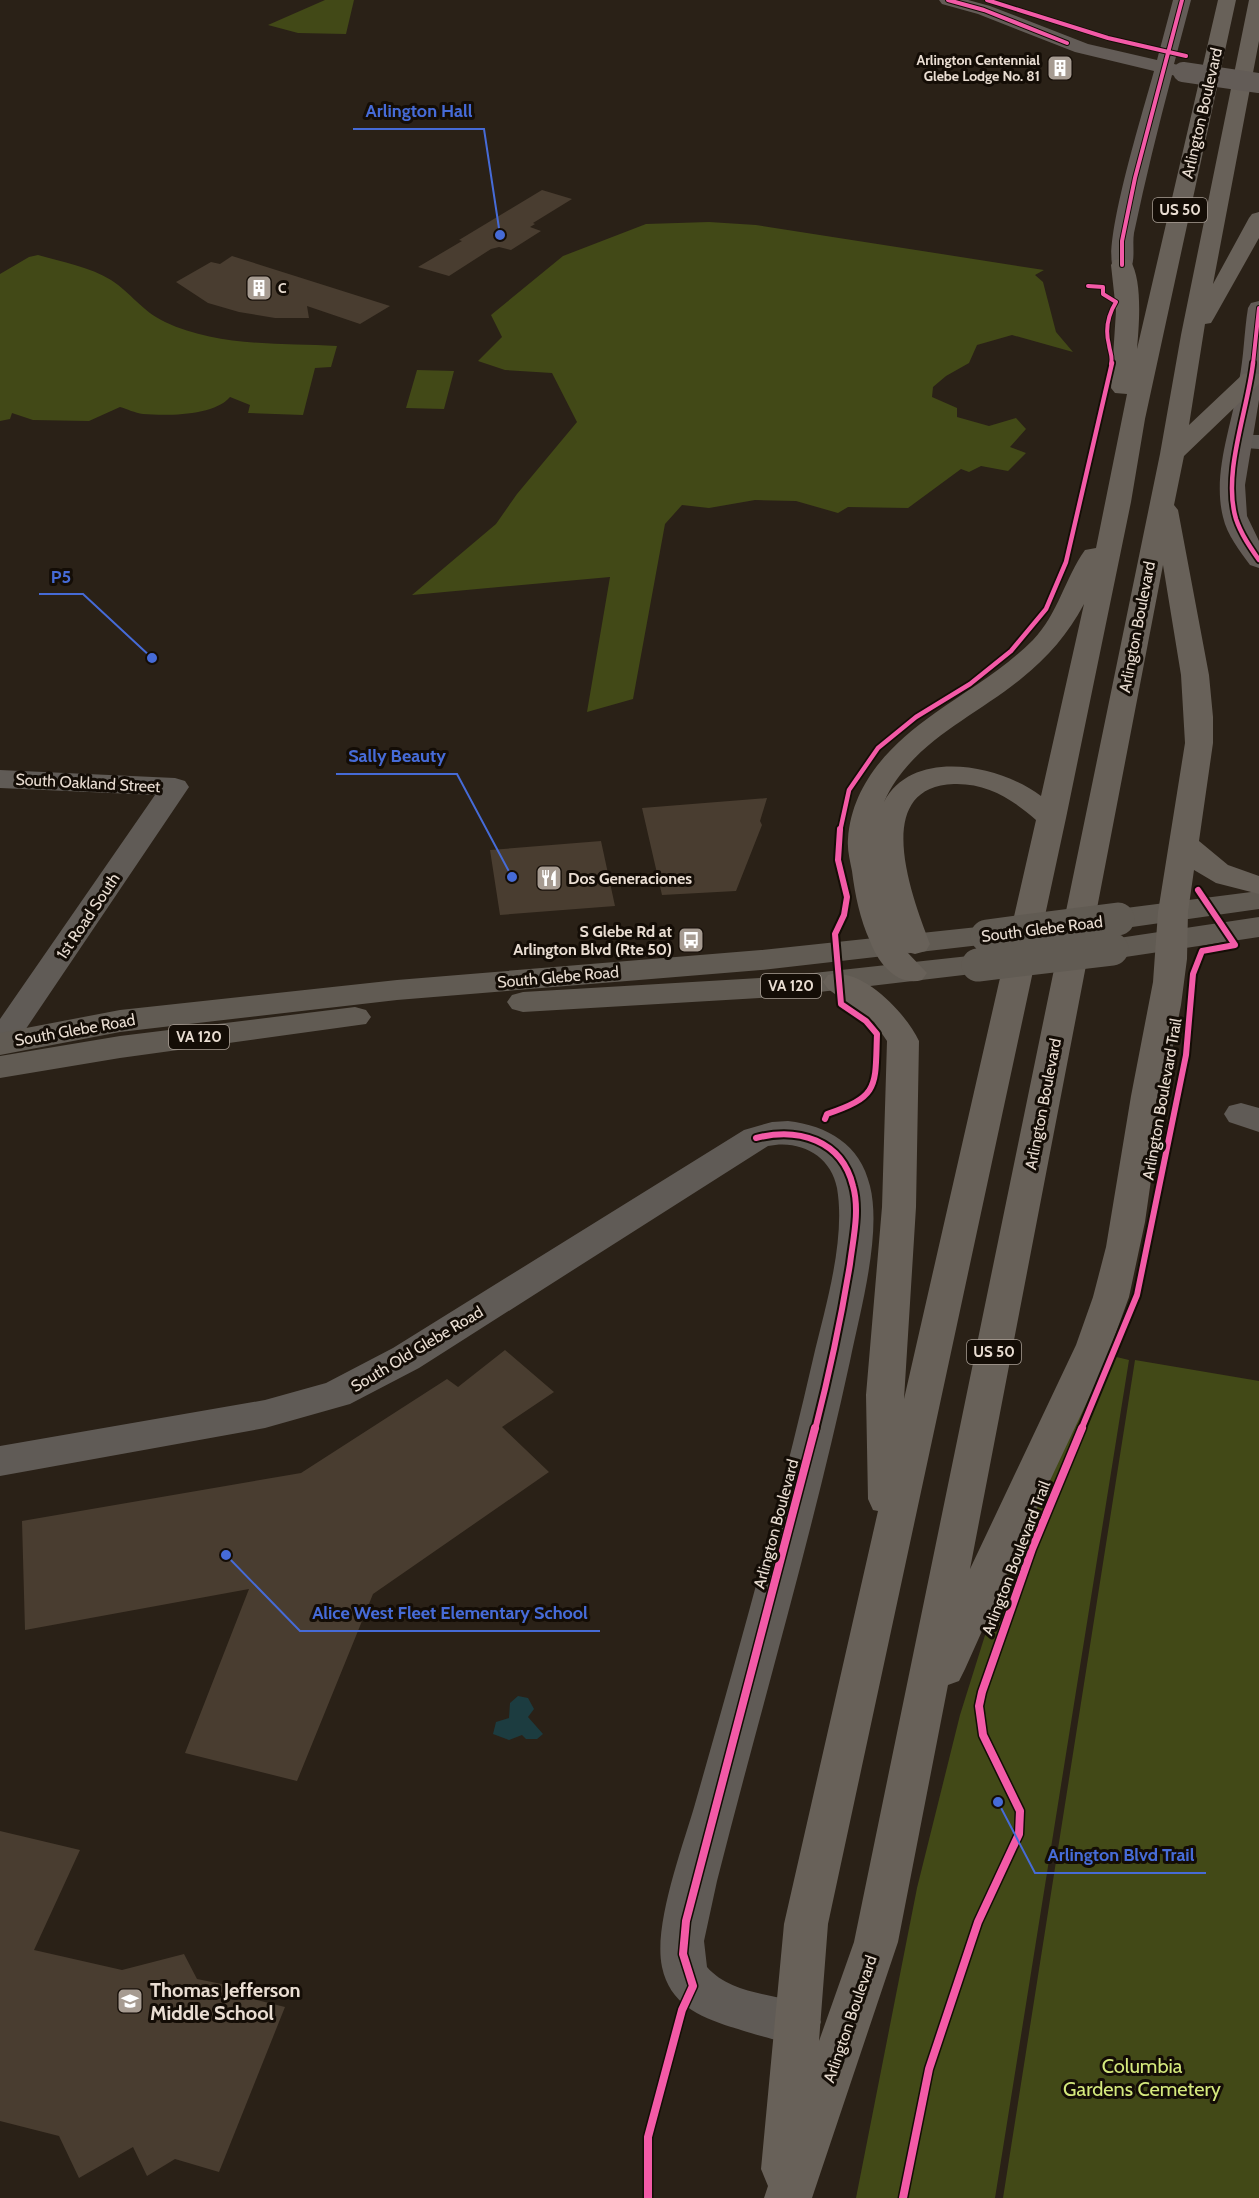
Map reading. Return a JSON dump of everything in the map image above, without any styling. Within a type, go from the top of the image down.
[{"type":"highway","name":"Arlington Boulevard","points":[[783,2198],[806,1924],[1051,818],[1119,502],[1133,419],[1227,0]]},
{"type":"highway","name":"Arlington Boulevard","points":[[788,2198],[876,1942],[1172,454],[1192,335],[1258,0]]},
{"type":"highway","points":[[1192,335],[1228,277],[1259,218]]},
{"type":"highway","points":[[1122,265],[1128,293],[1129,320],[1122,405],[1133,419]]},
{"type":"highway","points":[[1172,454],[1251,379]]},
{"type":"highway","points":[[921,1722],[1029,1484],[1089,1359],[1112,1294],[1130,1209],[1147,1096],[1162,1027],[1184,843],[1198,758],[1199,717],[1179,579],[1163,497]]},
{"type":"highway","points":[[904,954],[866,879],[863,846],[868,811],[880,781],[895,759],[916,738],[1010,674],[1053,634],[1070,607],[1119,502]]},
{"type":"highway","points":[[904,954],[889,837],[893,812],[908,789],[925,780],[948,775],[985,779],[1018,792],[1051,818]]},
{"type":"highway","points":[[1184,843],[1198,859],[1214,871],[1236,881],[1259,885]]},
{"type":"highway","points":[[839,982],[887,1016],[895,1024],[903,1041],[899,1207],[885,1395],[888,1555]]},
{"type":"main road","points":[[948,0],[984,10],[1082,48],[1176,62],[1259,67]]},
{"type":"main road","points":[[987,0],[1176,62],[1259,83]]},
{"type":"main road","points":[[1122,265],[1122,241],[1135,178],[1176,62],[1182,0]]},
{"type":"main road","points":[[1259,308],[1251,379],[1249,442],[1232,493],[1235,516],[1244,538],[1259,560]]},
{"type":"main road","name":"VA 120","points":[[1173,926],[1259,900]]},
{"type":"main road","name":"VA 120","points":[[1115,934],[1173,926],[1259,927]]},
{"type":"main road","name":"South Glebe Road","points":[[0,1043],[120,1021],[668,981],[904,954],[987,936],[1115,934]]},
{"type":"main road","name":"South Glebe Road","points":[[668,981],[839,982],[904,954],[978,965],[1115,934]]},
{"type":"main road","name":"South Glebe Road","points":[[0,1067],[397,1001]]},
{"type":"street","name":"South Oakland Street","points":[[0,779],[175,787]]},
{"type":"street","name":"1st Road South","points":[[0,1043],[175,787]]},
{"type":"street","name":"Arlington Boulevard","points":[[756,1138],[775,1133],[795,1133],[815,1138],[839,1154],[850,1171],[854,1186],[855,1218],[844,1298],[824,1398],[682,1941],[686,1973],[693,1986],[722,2002],[798,2022]]},
{"type":"street","name":"South Old Glebe Road","points":[[0,1461],[257,1416],[337,1394],[406,1358],[756,1138]]},
{"type":"green space","points":[[325,0],[354,0],[346,34],[298,33],[268,25]]},
{"type":"green space","points":[[709,222],[756,225],[1044,270],[1035,275],[1043,282],[1056,332],[1073,352],[1012,335],[977,345],[969,363],[946,376],[933,387],[932,397],[957,408],[957,417],[989,426],[1016,418],[1026,429],[1010,447],[1026,453],[1008,471],[981,466],[969,472],[961,469],[908,508],[848,507],[838,513],[796,501],[755,500],[709,508],[682,505],[665,524],[633,699],[587,712],[610,577],[412,595],[496,524],[517,494],[577,422],[552,373],[505,370],[478,361],[502,337],[491,315],[563,256],[646,224]]},
{"type":"green space","points":[[38,255],[103,275],[157,318],[185,330],[228,340],[337,346],[331,367],[315,368],[303,415],[248,413],[250,405],[230,397],[213,408],[190,413],[143,414],[120,407],[89,421],[33,420],[12,413],[10,419],[0,421],[0,274],[29,257]]},
{"type":"green space","points":[[417,370],[454,371],[444,409],[406,408]]},
{"type":"green space","points":[[1100,1353],[1129,1360],[995,2198],[856,2198],[917,1888],[960,1715],[997,1597]]},
{"type":"green space","name":"Columbia Gardens Cemetery","points":[[1135,1360],[1259,1381],[1259,2198],[1003,2198]]},
{"type":"water","points":[[518,1696],[528,1698],[534,1709],[528,1717],[543,1734],[537,1739],[526,1739],[522,1735],[509,1740],[493,1734],[496,1722],[509,1718],[510,1703]]},
{"type":"building","points":[[542,190],[572,199],[533,223],[535,224],[530,227],[541,231],[511,250],[499,247],[491,249],[449,276],[418,267],[462,241],[459,240]]},
{"type":"building","name":"C","points":[[232,256],[390,306],[360,324],[307,306],[309,318],[275,318],[239,312],[208,303],[176,282],[211,262],[220,264]]},
{"type":"building","points":[[767,798],[760,821],[762,825],[736,891],[662,895],[642,808]]},
{"type":"building","points":[[601,841],[615,906],[500,915],[490,850]]},
{"type":"building","points":[[505,1350],[554,1392],[502,1427],[549,1472],[373,1594],[297,1781],[185,1753],[249,1589],[25,1630],[22,1521],[301,1473],[447,1379],[458,1387]]},
{"type":"building","name":"Thomas Jefferson Middle School","points":[[0,1831],[80,1850],[34,1950],[122,1970],[184,1954],[197,1979],[227,1985],[237,1995],[285,2007],[219,2172],[175,2159],[147,2176],[133,2147],[79,2178],[59,2136],[0,2121]]},
{"type":"cycle path","points":[[948,0],[984,10],[1067,43]]},
{"type":"cycle path","points":[[987,0],[1108,38],[1186,56]]},
{"type":"cycle path","points":[[1122,265],[1122,241],[1135,178],[1182,0]]},
{"type":"cycle path","points":[[825,1119],[827,1114],[851,1106],[863,1099],[872,1086],[876,1060],[877,1034],[866,1021],[841,1004],[835,934],[844,915],[847,897],[838,860],[840,826],[849,790],[878,748],[916,717],[970,684],[1011,651],[1046,609],[1066,562],[1113,357],[1108,343],[1107,329],[1112,308],[1116,302],[1103,294],[1103,287],[1088,286]]},
{"type":"cycle path","points":[[1259,308],[1251,381],[1232,485],[1237,522],[1259,560]]},
{"type":"cycle path","name":"Arlington Boulevard Trail","points":[[903,2198],[929,2069],[978,1922],[1019,1834],[1020,1811],[983,1735],[979,1706],[982,1692],[1032,1549],[1137,1295],[1186,1055],[1193,974],[1202,951],[1235,945],[1198,890]]},
{"type":"cycle path","points":[[648,2198],[648,2137],[682,2010],[693,1986],[686,1970],[683,1954],[686,1921],[816,1427],[839,1325],[854,1231],[856,1209],[854,1188],[842,1159],[831,1148],[803,1135],[772,1134],[756,1138]]},
{"type":"place","name":"Arlington Centennial Glebe Lodge No. 81","points":[[1060,68]]},
{"type":"place","name":"Arlington Hall","points":[[500,235]]},
{"type":"place","name":"C","points":[[259,288]]},
{"type":"place","name":"P5","points":[[152,658]]},
{"type":"place","name":"Sally Beauty","points":[[512,877]]},
{"type":"place","name":"Dos Generaciones","points":[[549,878]]},
{"type":"place","name":"S Glebe Rd at Arlington Blvd (Rte 50)","points":[[691,940]]},
{"type":"place","name":"Alice West Fleet Elementary School","points":[[226,1555]]},
{"type":"place","name":"Arlington Blvd Trail","points":[[998,1802]]},
{"type":"place","name":"Thomas Jefferson Middle School","points":[[130,2001]]}]
